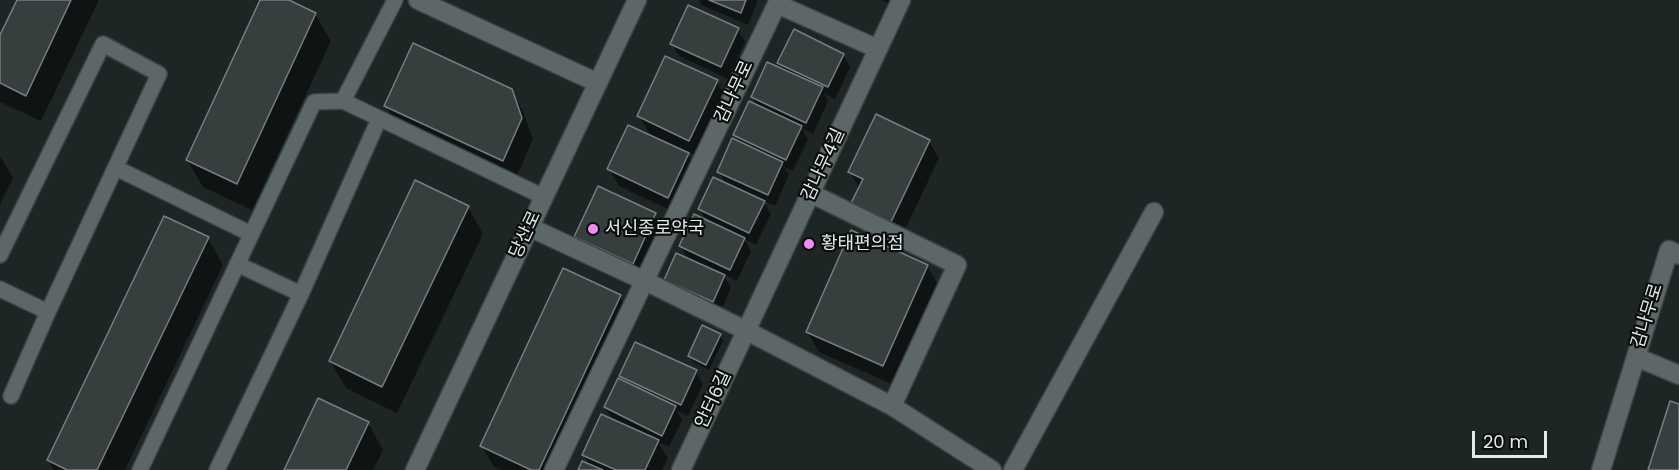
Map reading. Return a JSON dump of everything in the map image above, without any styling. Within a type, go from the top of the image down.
[{"type":"street","points":[[417,0],[598,83]]},
{"type":"street","name":"당산로","points":[[416,470],[637,0]]},
{"type":"street","name":"감나무4길","points":[[747,331],[901,0]]},
{"type":"street","name":"감나무로","points":[[554,470],[777,3],[878,49]]},
{"type":"street","points":[[810,194],[957,266],[892,406]]},
{"type":"street","points":[[1012,470],[1154,212]]},
{"type":"street","points":[[529,227],[747,331],[892,406],[992,470]]},
{"type":"street","name":"감나무로","points":[[1601,470],[1669,250],[1679,255]]},
{"type":"street","name":"안터6길","points":[[681,470],[747,331]]},
{"type":"street","name":"감나무로","points":[[1635,357],[1679,375]]},
{"type":"lane","points":[[343,101],[395,0]]},
{"type":"lane","points":[[0,255],[103,44],[159,75],[11,396]]},
{"type":"lane","points":[[140,470],[314,102],[343,101],[544,196]]},
{"type":"lane","points":[[217,470],[301,294],[379,119]]},
{"type":"lane","points":[[116,168],[251,234]]},
{"type":"lane","points":[[237,264],[301,294]]},
{"type":"lane","points":[[0,289],[48,312]]},
{"type":"building","points":[[17,0],[71,0],[26,96],[0,83],[0,35]]},
{"type":"building","points":[[260,0],[289,0],[316,13],[237,184],[186,160]]},
{"type":"building","points":[[709,0],[746,0],[741,13]]},
{"type":"building","points":[[688,5],[739,28],[721,67],[670,44]]},
{"type":"building","points":[[794,29],[844,54],[828,87],[777,63]]},
{"type":"building","points":[[413,43],[512,89],[522,118],[503,161],[384,106]]},
{"type":"building","points":[[665,56],[718,80],[689,141],[637,116]]},
{"type":"building","points":[[767,62],[823,87],[806,123],[751,97]]},
{"type":"building","points":[[749,101],[802,126],[786,160],[733,135]]},
{"type":"building","points":[[876,114],[930,140],[891,222],[851,203],[863,179],[848,172]]},
{"type":"building","points":[[628,125],[689,153],[668,198],[607,169]]},
{"type":"building","points":[[732,138],[783,162],[768,195],[717,172]]},
{"type":"building","points":[[713,177],[765,201],[749,233],[698,209]]},
{"type":"building","points":[[415,180],[469,206],[382,387],[329,361]]},
{"type":"building","points":[[598,186],[656,213],[633,264],[574,237]]},
{"type":"building","points":[[694,214],[745,238],[730,270],[679,246]]},
{"type":"building","points":[[164,216],[209,237],[97,470],[67,470],[47,460]]},
{"type":"building","points":[[851,230],[928,265],[883,366],[806,332]]},
{"type":"building","points":[[676,253],[725,275],[713,302],[664,280]]},
{"type":"building","points":[[563,268],[621,295],[539,470],[531,470],[480,446]]},
{"type":"building","points":[[702,325],[721,334],[706,365],[688,356]]},
{"type":"building","points":[[635,342],[697,370],[681,405],[619,376]]},
{"type":"building","points":[[618,378],[676,406],[662,436],[604,407]]},
{"type":"building","points":[[318,398],[369,422],[346,470],[284,470]]},
{"type":"building","points":[[1670,401],[1679,404],[1679,470],[1648,470]]},
{"type":"building","points":[[601,414],[659,440],[645,470],[616,470],[582,455]]},
{"type":"building","points":[[582,461],[603,470],[578,470]]},
{"type":"place","name":"서신종로약국","points":[[593,229]]},
{"type":"place","name":"황태편의점","points":[[809,244]]}]
